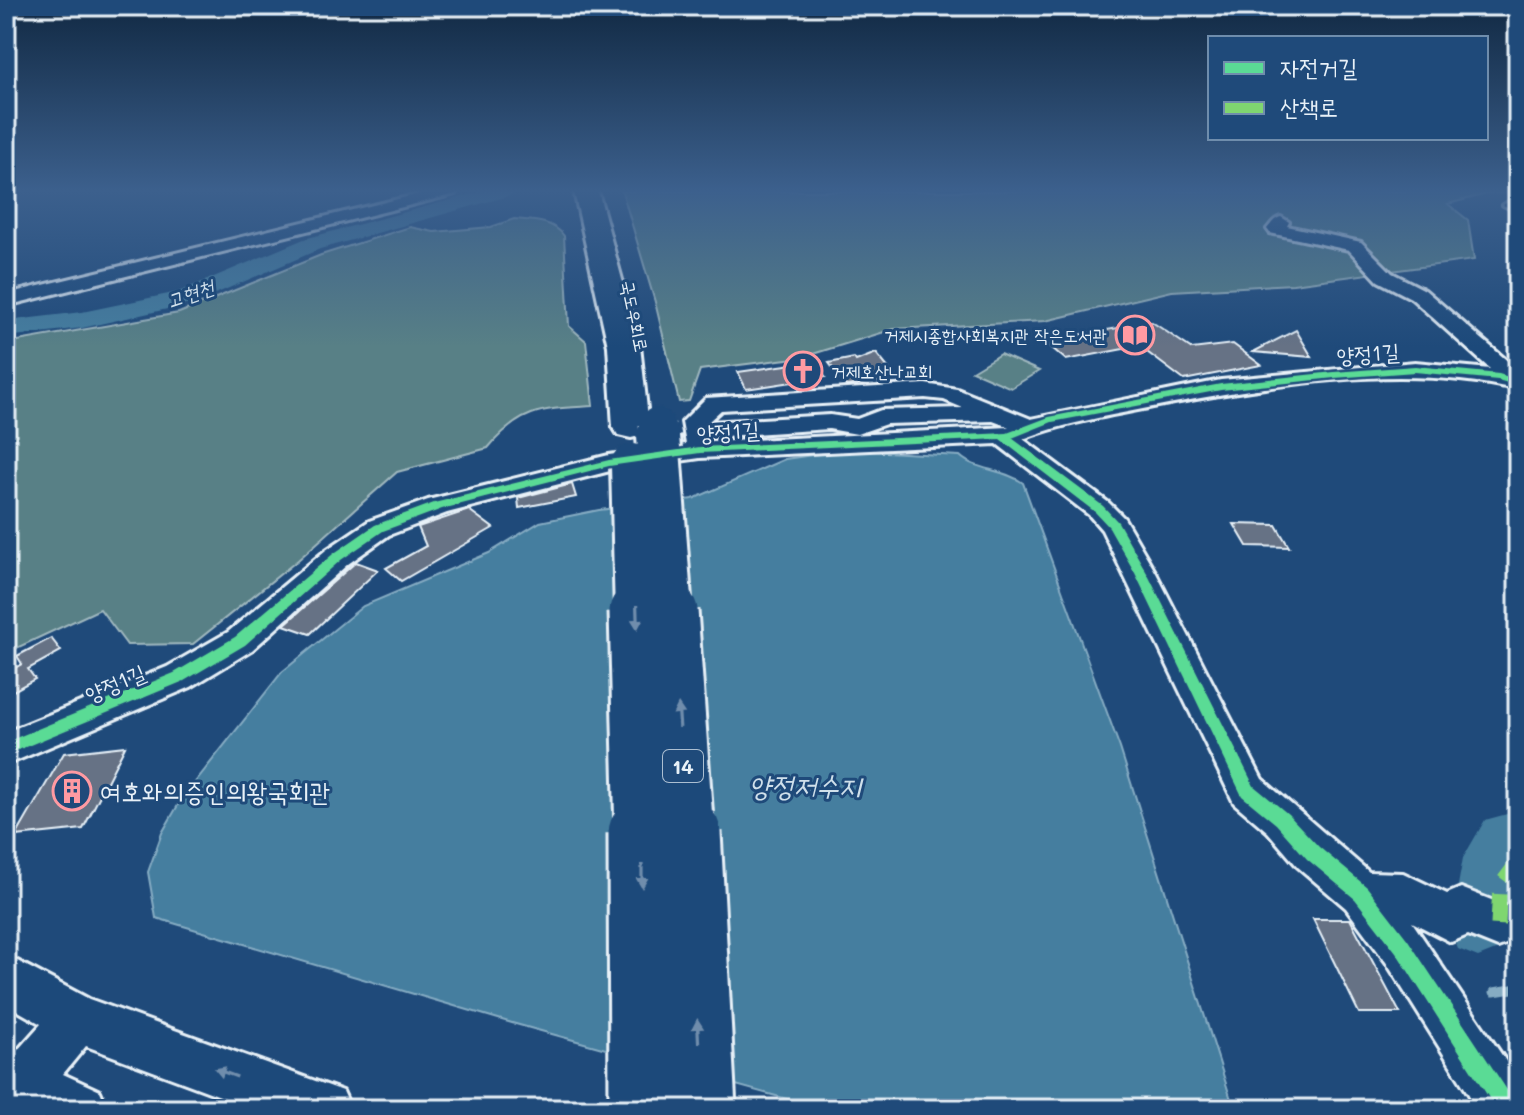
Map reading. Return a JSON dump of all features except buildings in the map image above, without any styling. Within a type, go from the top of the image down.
[{"type":"highway","name":"국도우회로","points":[[605,243],[624,346],[671,432]]},
{"type":"highway","name":"14","points":[[643,1109],[642,794],[671,432]]},
{"type":"highway","name":"14","points":[[671,432],[702,1109]]},
{"type":"street","points":[[6,300],[238,243]]},
{"type":"street","points":[[1339,243],[1355,246],[1385,277],[1418,294],[1518,383]]},
{"type":"street","name":"양정1길","points":[[6,749],[126,700],[203,663],[240,641],[337,557],[379,528],[438,506],[609,463],[671,432],[1011,426],[1221,387],[1378,371],[1461,372],[1518,383]]},
{"type":"street","points":[[671,432],[694,422],[714,403],[925,391],[949,394],[1011,426],[1114,525],[1141,573],[1248,791],[1282,819],[1313,853],[1361,893],[1402,946],[1508,1109]]},
{"type":"street","points":[[1361,893],[1403,894],[1451,920],[1480,917]]},
{"type":"street","points":[[6,978],[77,1019],[325,1109]]},
{"type":"street","points":[[77,1019],[12,1085],[82,1109]]},
{"type":"green space","points":[[359,243],[564,243],[569,326],[586,341],[593,406],[535,413],[512,425],[488,448],[397,472],[298,560],[193,644],[127,645],[100,609],[6,653],[6,343],[179,313],[321,255]]},
{"type":"green space","points":[[637,243],[1471,243],[1474,260],[1293,284],[1172,291],[1045,321],[894,329],[803,357],[700,370],[689,401],[679,402]]},
{"type":"green space","points":[[1000,354],[1039,371],[1011,388],[972,371]]},
{"type":"water","name":"양정저수지","points":[[848,450],[960,456],[1023,483],[1120,748],[1234,1109],[823,1109],[512,1023],[156,918],[148,872],[162,833],[181,800],[282,672],[363,606],[489,553],[540,522],[599,510],[693,499],[785,459]]},
{"type":"waterway","name":"고현천","points":[[6,329],[82,320],[185,298],[316,243]]},
{"type":"waterway","points":[[1478,929],[1489,858],[1503,837],[1518,835]]},
{"type":"waterway","points":[[1494,992],[1518,988]]},
{"type":"marked path","points":[[1498,925],[1500,886],[1518,862]]},
{"type":"cycle path","points":[[6,749],[179,677],[240,641],[337,557],[379,528],[438,506],[609,463],[700,450],[1009,436],[1049,420],[1221,387],[1334,375],[1415,369],[1499,377],[1518,383]]},
{"type":"cycle path","points":[[1002,436],[1099,509],[1114,525],[1141,573],[1248,791],[1282,819],[1313,853],[1361,893],[1402,946],[1508,1109]]},
{"type":"place","name":"거제시종합사회복지관 작은도서관","points":[[1135,335]]},
{"type":"place","name":"거제호산나교회","points":[[803,371]]},
{"type":"place","name":"여호와의증인의왕국회관","points":[[72,791]]}]
